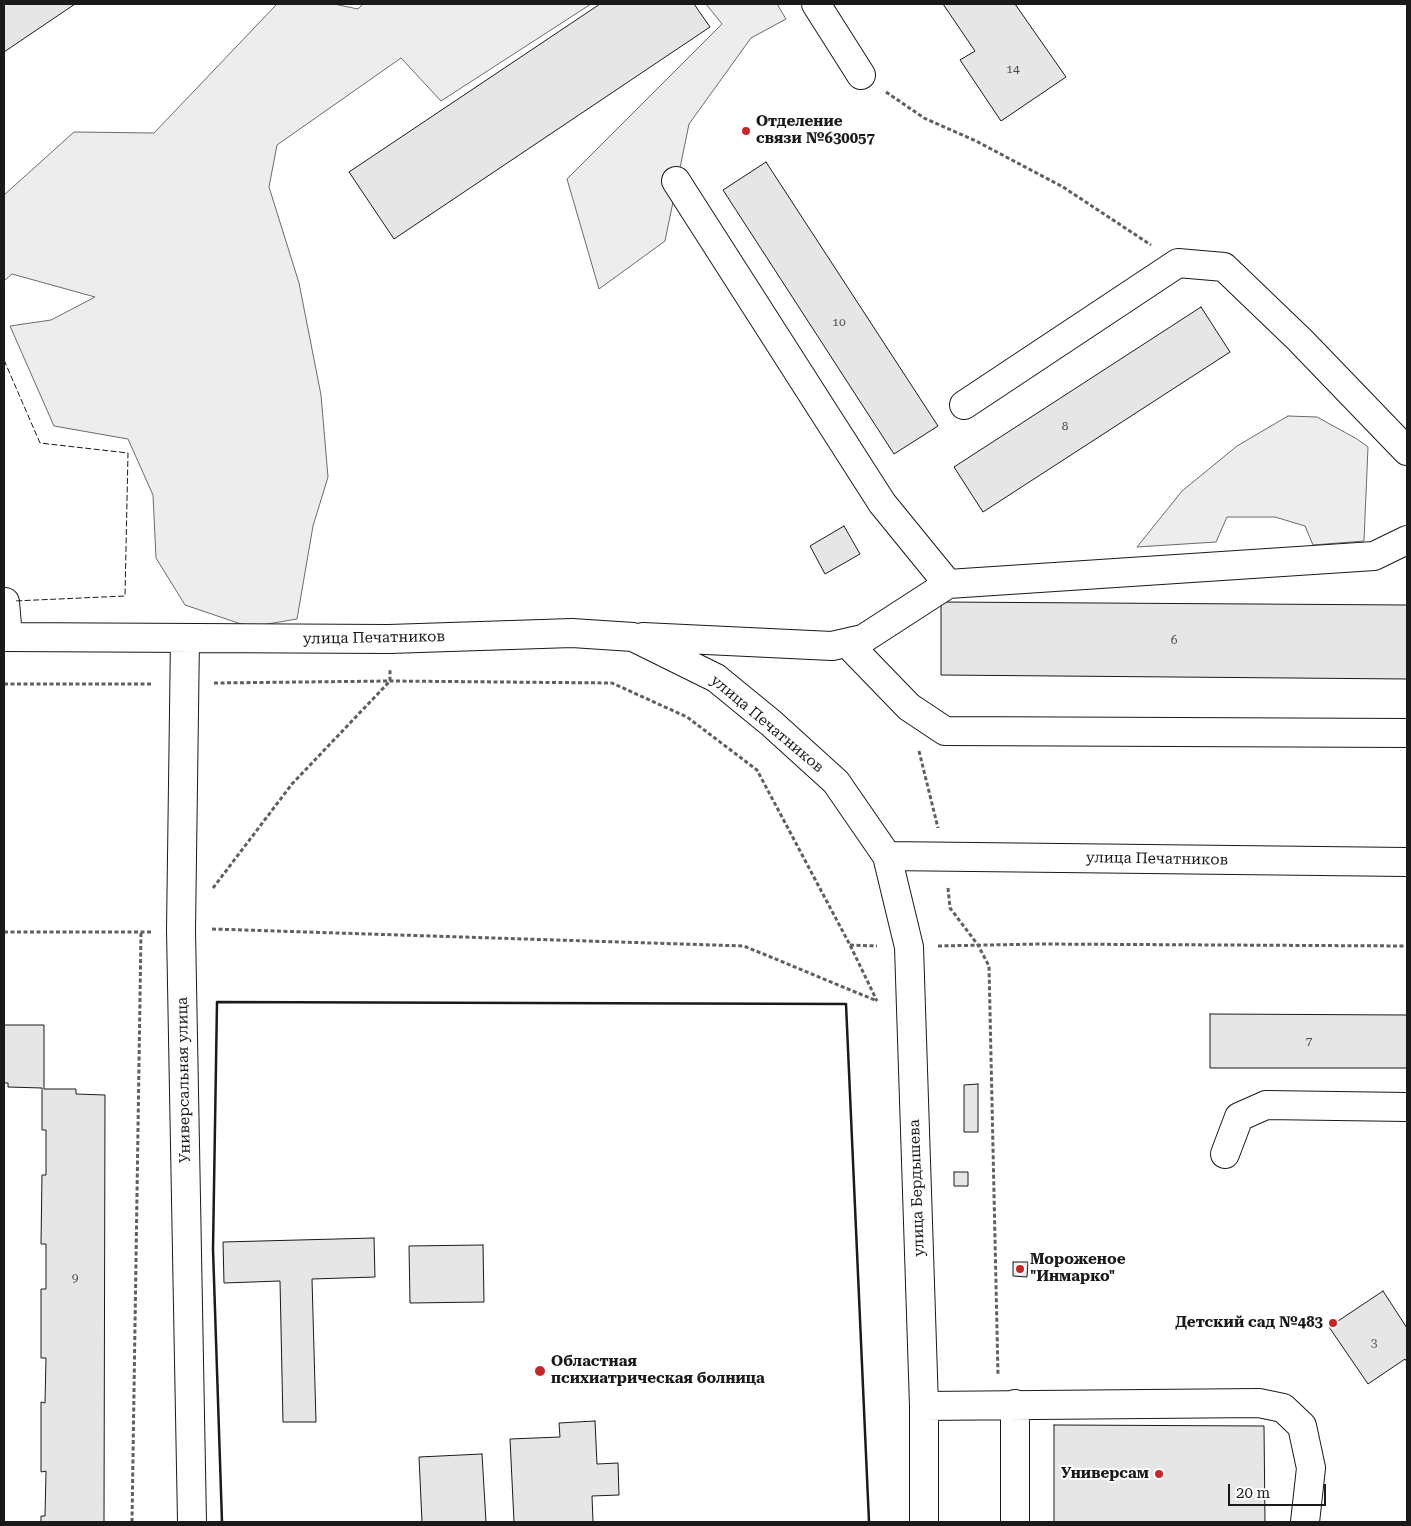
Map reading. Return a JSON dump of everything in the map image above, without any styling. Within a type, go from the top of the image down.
[{"type":"street","points":[[816,4],[861,75]]},
{"type":"street","points":[[676,181],[882,503],[948,584]]},
{"type":"street","points":[[964,405],[1178,263],[1224,267],[1300,340],[1407,451]]},
{"type":"street","points":[[633,636],[832,646],[863,639],[948,584],[1374,556],[1407,540]]},
{"type":"street","points":[[5,602],[6,637]]},
{"type":"street","name":"улица Печатников","points":[[6,637],[388,639],[572,633],[633,636],[716,678],[771,723],[836,782],[886,856],[1407,862]]},
{"type":"street","name":"Универсальная улица","points":[[185,638],[181,930],[192,1522]]},
{"type":"street","points":[[847,643],[908,708],[945,731],[1407,733]]},
{"type":"street","name":"улица Бердышева","points":[[886,856],[909,947],[924,1406],[924,1522]]},
{"type":"street","points":[[1225,1154],[1239,1116],[1266,1105],[1407,1107]]},
{"type":"street","points":[[924,1406],[1259,1403],[1283,1408],[1302,1426],[1312,1468],[1304,1522]]},
{"type":"street","points":[[1006,1405],[1015,1522]]},
{"type":"path","points":[[861,75],[924,118],[976,141],[1063,188],[1178,263]]},
{"type":"path","points":[[210,892],[292,784],[390,681],[388,639]]},
{"type":"path","points":[[4,684],[390,681],[612,683],[686,717],[757,770],[850,945],[877,1002]]},
{"type":"path","points":[[908,708],[945,857],[950,908],[978,946],[989,966],[1006,1405]]},
{"type":"path","points":[[4,932],[141,932],[212,929],[744,946],[912,1016]]},
{"type":"path","points":[[132,1522],[141,932]]},
{"type":"path","points":[[850,945],[909,947],[1060,944],[1407,946]]},
{"type":"shaded area","points":[[277,4],[334,4],[358,9],[363,4],[591,4],[441,101],[401,58],[277,145],[269,187],[299,283],[321,395],[328,477],[313,526],[297,619],[250,627],[185,605],[156,558],[153,495],[128,439],[54,426],[10,326],[51,320],[95,297],[12,274],[4,281],[4,195],[74,132],[154,133]]},
{"type":"shaded area","points":[[706,4],[777,4],[786,19],[751,38],[689,124],[665,241],[599,289],[567,179],[722,24]]},
{"type":"shaded area","points":[[1288,416],[1317,417],[1368,447],[1364,541],[1313,545],[1305,526],[1275,517],[1227,517],[1216,542],[1137,547],[1182,491],[1237,446]]},
{"type":"building","points":[[4,4],[75,4],[4,52]]},
{"type":"building","points":[[600,4],[694,4],[710,27],[394,239],[349,172]]},
{"type":"building","points":[[943,4],[1015,4],[1066,77],[1001,121],[960,60],[975,51]]},
{"type":"building","points":[[766,162],[938,426],[894,454],[723,190]]},
{"type":"building","points":[[1201,307],[1230,352],[983,512],[954,467]]},
{"type":"building","points":[[844,526],[860,554],[825,574],[810,546]]},
{"type":"building","points":[[941,602],[1407,605],[1407,679],[941,675]]},
{"type":"building","points":[[1210,1014],[1407,1015],[1407,1068],[1210,1068]]},
{"type":"building","points":[[4,1025],[44,1025],[44,1089],[76,1089],[76,1094],[105,1095],[104,1522],[41,1522],[41,1516],[45,1516],[46,1471],[41,1472],[41,1402],[45,1403],[46,1358],[41,1358],[41,1289],[46,1289],[46,1244],[41,1244],[42,1175],[46,1175],[46,1130],[42,1130],[42,1088],[8,1087],[8,1083],[4,1083]]},
{"type":"building","points":[[978,1084],[978,1132],[964,1132],[964,1085]]},
{"type":"building","points":[[954,1172],[968,1172],[968,1186],[954,1186]]},
{"type":"building","points":[[374,1238],[375,1277],[312,1279],[316,1422],[283,1422],[280,1281],[224,1283],[223,1242]]},
{"type":"building","points":[[483,1245],[484,1302],[410,1303],[409,1246]]},
{"type":"building","name":"Мороженое \"Инмарко\"","points":[[1013,1262],[1028,1262],[1027,1277],[1013,1276]]},
{"type":"building","points":[[1383,1291],[1407,1328],[1407,1362],[1405,1359],[1368,1384],[1329,1327]]},
{"type":"building","points":[[595,1421],[597,1464],[618,1463],[619,1495],[592,1496],[593,1522],[514,1522],[510,1439],[560,1437],[559,1423]]},
{"type":"building","name":"Универсам","points":[[1054,1425],[1264,1426],[1265,1522],[1054,1522]]},
{"type":"building","points":[[482,1454],[486,1522],[422,1522],[419,1457]]},
{"type":"fence","points":[[4,360],[40,443],[128,453],[125,596],[14,601]]},
{"type":"wall","points":[[222,1522],[213,1249],[217,1002],[846,1004],[869,1522]]},
{"type":"place","name":"Отделение связи №630057","points":[[746,131]]},
{"type":"place","name":"Мороженое \"Инмарко\"","points":[[1020,1269]]},
{"type":"place","name":"Детский сад №483","points":[[1333,1323]]},
{"type":"place","name":"Областная психиатрическая болница","points":[[540,1371]]},
{"type":"place","name":"Универсам","points":[[1159,1474]]}]
